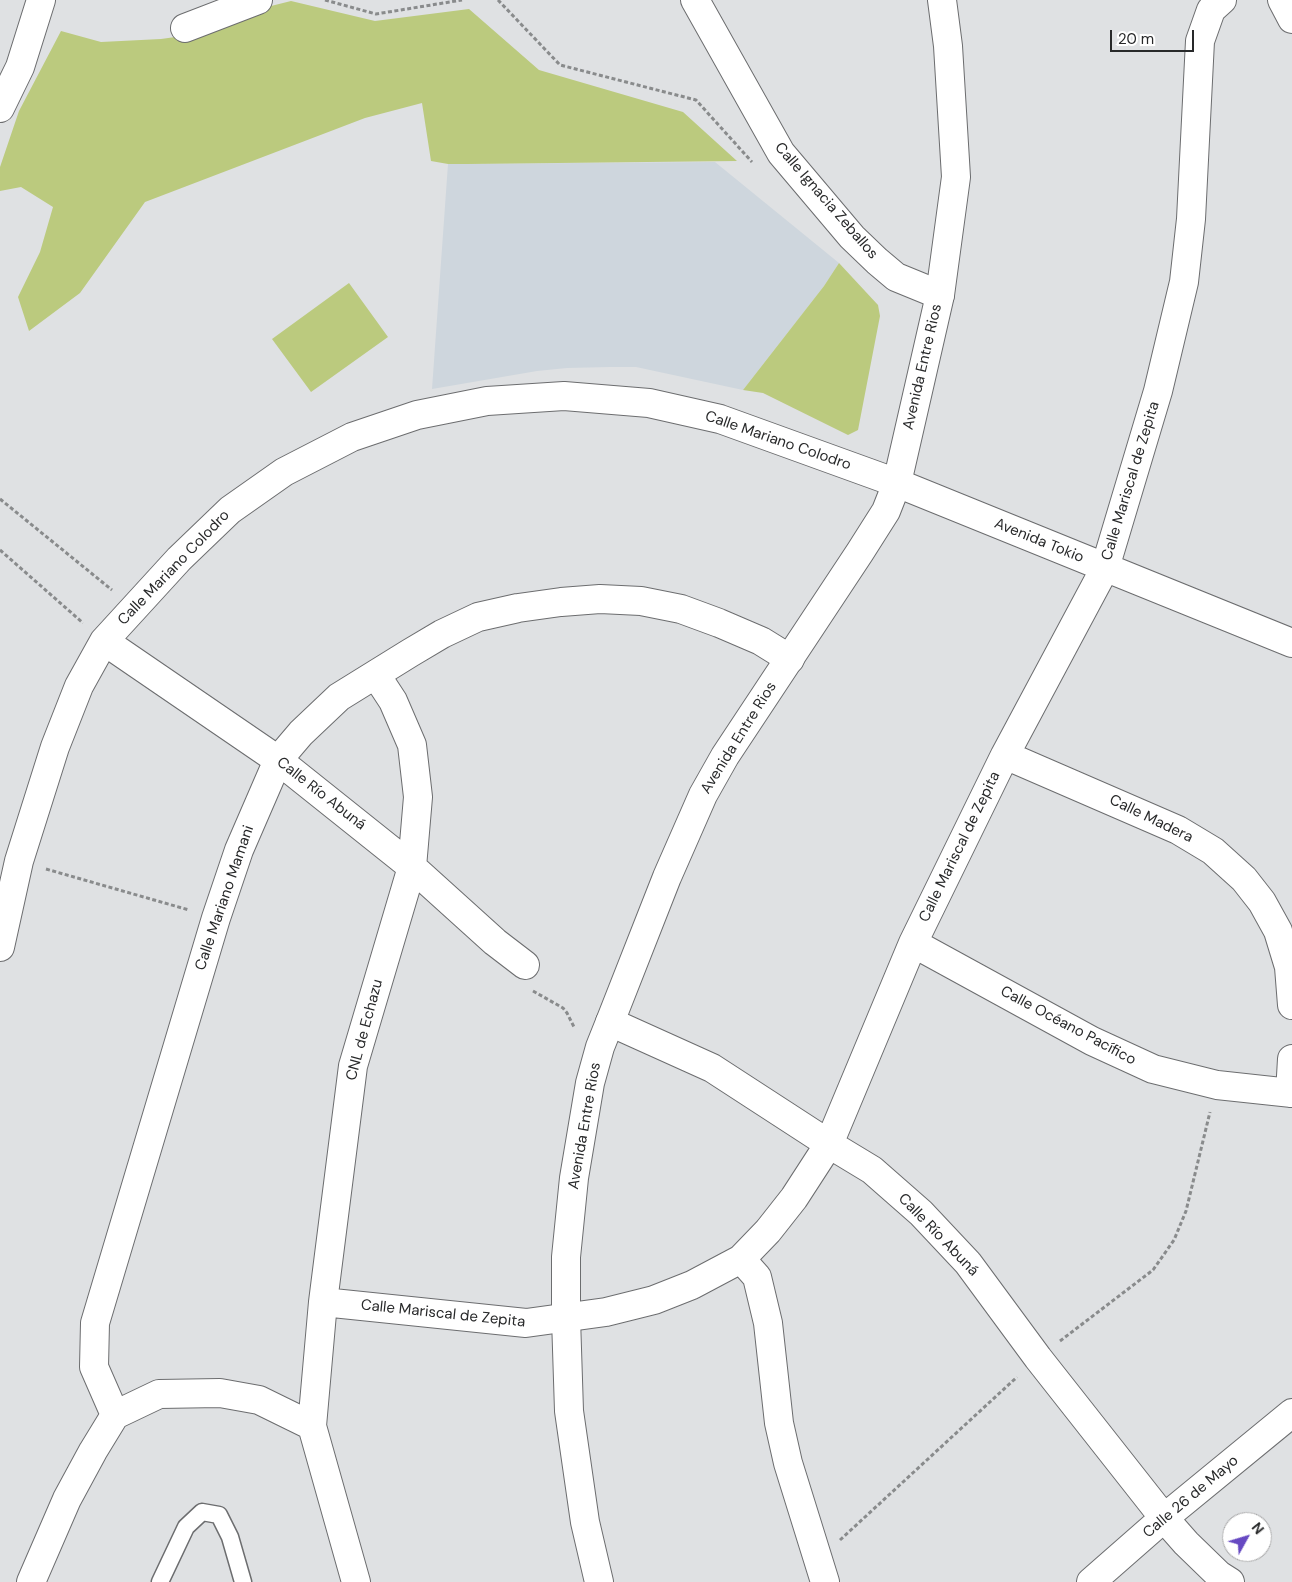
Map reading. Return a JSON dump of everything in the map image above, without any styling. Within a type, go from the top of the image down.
[{"type":"street","points":[[0,108],[20,67],[41,0]]},
{"type":"street","points":[[184,28],[258,0]]},
{"type":"street","name":"Calle Ignacia Zeballos","points":[[695,0],[781,154],[852,237],[876,261],[896,278],[940,295]]},
{"type":"street","name":"Avenida Entre Rios","points":[[599,1582],[585,1522],[569,1412],[566,1318],[566,1257],[574,1178],[590,1083],[600,1047],[667,877],[703,794],[725,756],[886,511],[897,483],[940,295],[956,177],[948,46],[942,0]]},
{"type":"street","name":"Calle Mariscal de Zepita","points":[[323,1302],[526,1323],[606,1312],[654,1300],[692,1285],[741,1259],[768,1231],[794,1198],[829,1144],[913,943],[1005,754],[1105,568],[1158,391],[1184,282],[1191,220],[1200,41],[1211,10],[1222,0]]},
{"type":"street","points":[[1282,0],[1292,19]]},
{"type":"street","name":"Calle Mariano Colodro","points":[[0,947],[19,861],[54,746],[79,686],[104,641],[179,559],[230,510],[284,472],[352,437],[417,416],[487,401],[564,396],[649,403],[720,419],[897,483]]},
{"type":"street","name":"Avenida Tokio","points":[[897,483],[1292,642]]},
{"type":"street","name":"Calle Mariano Mamani","points":[[115,1415],[94,1367],[95,1323],[216,918],[239,850],[278,760],[301,734],[339,697],[442,634],[478,617],[518,608],[600,599],[641,602],[681,609],[761,640],[790,658]]},
{"type":"street","name":"Calle Río Abuná","points":[[104,641],[278,760],[412,867],[495,942],[525,965]]},
{"type":"street","name":"CNL de Echazu","points":[[312,1426],[323,1302],[353,1066],[412,867],[418,797],[412,745],[393,701],[376,675]]},
{"type":"street","name":"Calle Madera","points":[[1005,754],[1178,830],[1213,852],[1244,879],[1262,902],[1278,931],[1289,967],[1292,1005]]},
{"type":"street","name":"Calle Océano Pacífico","points":[[913,943],[1092,1041],[1153,1069],[1216,1085],[1291,1093]]},
{"type":"street","name":"Calle Río Abuná","points":[[610,1022],[712,1068],[872,1170],[921,1213],[968,1263],[1038,1358],[1164,1518],[1218,1575],[1230,1582]]},
{"type":"street","points":[[1291,1093],[1292,1059]]},
{"type":"street","points":[[741,1259],[757,1278],[768,1323],[778,1423],[788,1463],[825,1582]]},
{"type":"street","points":[[31,1582],[67,1499],[115,1415],[159,1394],[220,1393],[259,1400],[312,1426],[356,1582]]},
{"type":"street","name":"Calle 26 de Mayo","points":[[1091,1582],[1164,1518],[1292,1414]]},
{"type":"lane","points":[[160,1582],[186,1526],[202,1512],[219,1515],[230,1537],[243,1582]]},
{"type":"path","points":[[325,0],[376,14],[462,0]]},
{"type":"path","points":[[498,0],[560,65],[696,100],[759,169]]},
{"type":"path","points":[[0,499],[134,608]]},
{"type":"path","points":[[0,550],[104,641]]},
{"type":"path","points":[[19,861],[216,918]]},
{"type":"path","points":[[539,994],[567,1013],[574,1027]]},
{"type":"shaded area","points":[[715,162],[839,263],[824,286],[743,390],[636,367],[567,368],[537,371],[432,389],[448,164]]},
{"type":"green space","points":[[291,1],[375,21],[469,9],[539,70],[683,112],[737,161],[448,164],[431,161],[422,103],[365,118],[145,202],[80,293],[29,331],[18,297],[40,252],[53,207],[21,187],[0,191],[0,167],[19,111],[61,31],[101,42],[161,39],[197,34],[223,18]]},
{"type":"green space","points":[[839,263],[878,305],[880,316],[858,430],[848,435],[763,393],[743,390],[824,286]]},
{"type":"green space","points":[[349,283],[388,337],[311,392],[272,339]]}]
